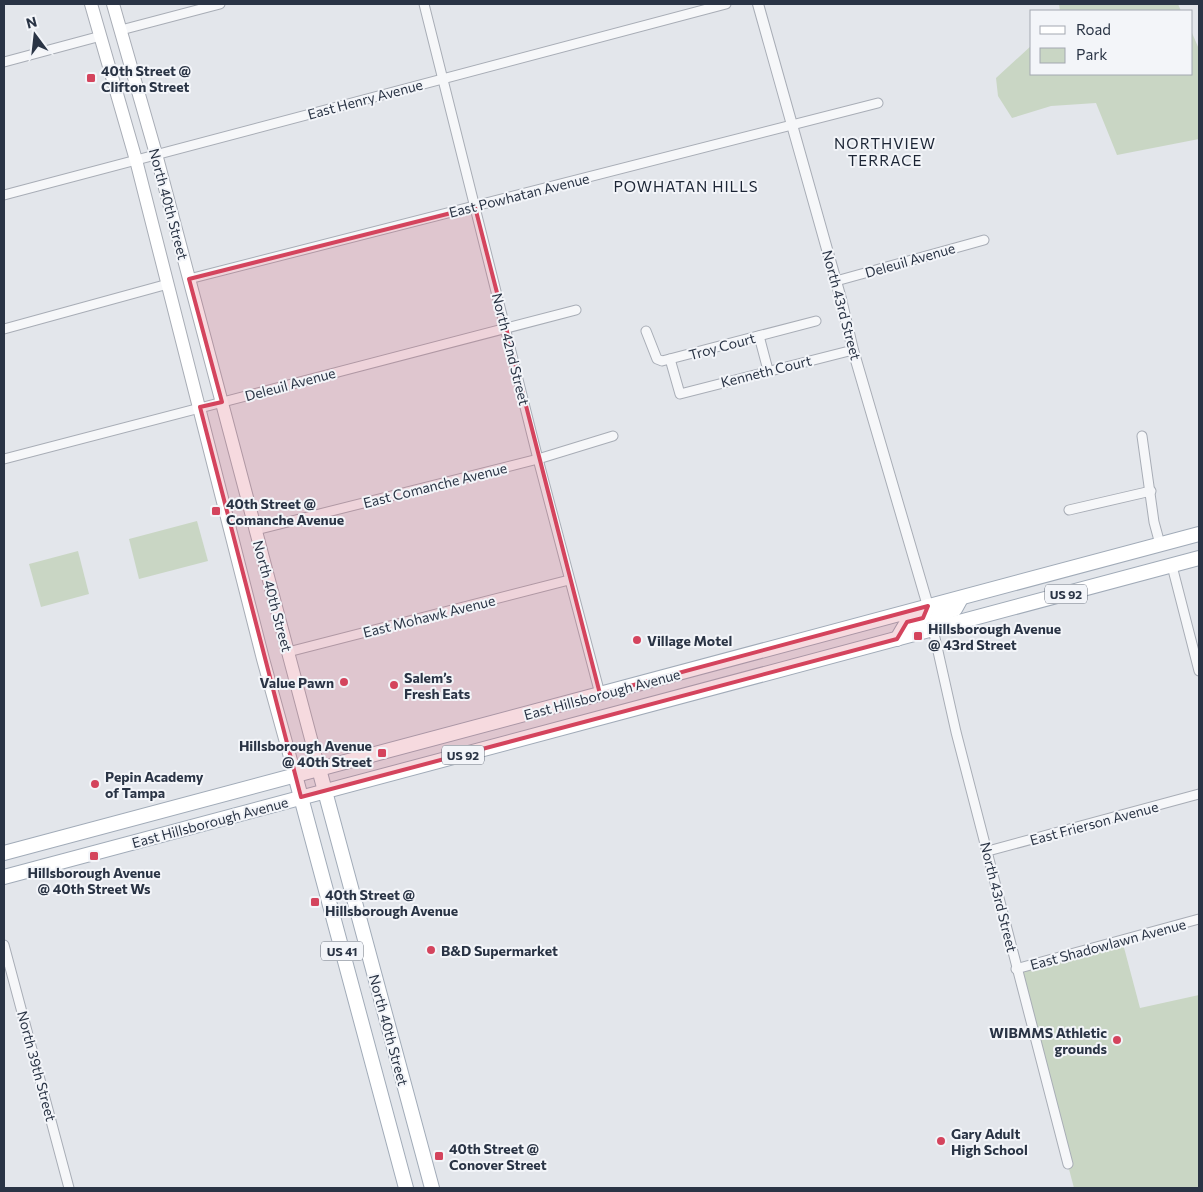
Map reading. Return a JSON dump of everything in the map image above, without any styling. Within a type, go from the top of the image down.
[{"type":"main road","name":"North 40th Street","points":[[91,4],[136,160],[263,659],[406,1188]]},
{"type":"main road","name":"North 40th Street","points":[[113,4],[156,154],[432,1188]]},
{"type":"main road","name":"East Hillsborough Avenue","points":[[4,853],[1199,534]]},
{"type":"main road","name":"East Hillsborough Avenue","points":[[4,877],[1199,558]]},
{"type":"main road","points":[[933,629],[939,614],[955,609],[962,598]]},
{"type":"main road","points":[[897,639],[907,622],[923,618],[928,606]]},
{"type":"main road","points":[[4,862],[23,848]]},
{"type":"street","points":[[121,30],[220,4]]},
{"type":"street","name":"North 42nd Street","points":[[424,4],[538,459],[600,694]]},
{"type":"street","name":"East Henry Avenue","points":[[4,195],[726,4]]},
{"type":"street","name":"North 43rd Street","points":[[758,4],[836,281],[853,350],[928,606]]},
{"type":"street","points":[[4,62],[101,36]]},
{"type":"street","name":"East Powhatan Avenue","points":[[189,279],[878,103]]},
{"type":"street","name":"Deleuil Avenue","points":[[836,281],[984,240]]},
{"type":"street","points":[[4,329],[168,284]]},
{"type":"street","name":"Deleuil Avenue","points":[[4,459],[576,310]]},
{"type":"street","name":"Troy Court","points":[[646,332],[657,359],[662,361],[816,321]]},
{"type":"street","points":[[759,336],[768,370]]},
{"type":"street","name":"Kenneth Court","points":[[670,359],[680,394],[768,370],[853,350]]},
{"type":"street","name":"East Comanche Avenue","points":[[256,530],[538,459],[613,436]]},
{"type":"street","points":[[1142,436],[1154,522],[1160,544]]},
{"type":"street","points":[[1069,510],[1151,491]]},
{"type":"street","points":[[1172,566],[1199,671]]},
{"type":"street","name":"East Mohawk Avenue","points":[[288,652],[569,580]]},
{"type":"street","name":"North 43rd Street","points":[[933,629],[956,732],[1068,1164]]},
{"type":"street","name":"East Frierson Avenue","points":[[988,851],[1199,794]]},
{"type":"street","name":"East Shadowlawn Avenue","points":[[1016,969],[1199,919]]},
{"type":"street","name":"North 39th Street","points":[[4,945],[69,1188]]},
{"type":"highlighted area","points":[[475,207],[600,694],[928,606],[923,618],[907,622],[897,639],[301,797],[200,407],[222,402],[189,279]]},
{"type":"green space","points":[[1059,4],[1178,4],[1181,10],[1060,10]]},
{"type":"green space","points":[[1193,35],[1199,49],[1199,139],[1117,155],[1096,103],[1051,106],[1012,118],[998,96],[996,78],[1030,47],[1030,75],[1193,75]]},
{"type":"green space","points":[[197,521],[208,561],[139,579],[129,539]]},
{"type":"green space","points":[[78,551],[89,594],[41,607],[29,564]]},
{"type":"green space","name":"WIBMMS Athletic grounds","points":[[1122,940],[1140,1008],[1199,995],[1199,1188],[1074,1188],[1016,969]]},
{"type":"place","name":"40th Street @ Clifton Street","points":[[91,78]]},
{"type":"place","name":"40th Street @ Comanche Avenue","points":[[216,511]]},
{"type":"place","name":"Hillsborough Avenue @ 43rd Street","points":[[918,636]]},
{"type":"place","name":"Village Motel","points":[[637,640]]},
{"type":"place","name":"Value Pawn","points":[[344,682]]},
{"type":"place","name":"Salem’s Fresh Eats","points":[[394,685]]},
{"type":"place","name":"Hillsborough Avenue @ 40th Street","points":[[382,753]]},
{"type":"place","name":"Pepin Academy of Tampa","points":[[95,784]]},
{"type":"place","name":"Hillsborough Avenue @ 40th Street Ws","points":[[94,856]]},
{"type":"place","name":"40th Street @ Hillsborough Avenue","points":[[315,902]]},
{"type":"place","name":"B&D Supermarket","points":[[431,950]]},
{"type":"place","name":"WIBMMS Athletic grounds","points":[[1117,1040]]},
{"type":"place","name":"Gary Adult High School","points":[[941,1141]]},
{"type":"place","name":"40th Street @ Conover Street","points":[[439,1156]]},
{"type":"district","name":"NORTHVIEW TERRACE","points":[[885,152]]},
{"type":"district","name":"POWHATAN HILLS","points":[[686,186]]}]
